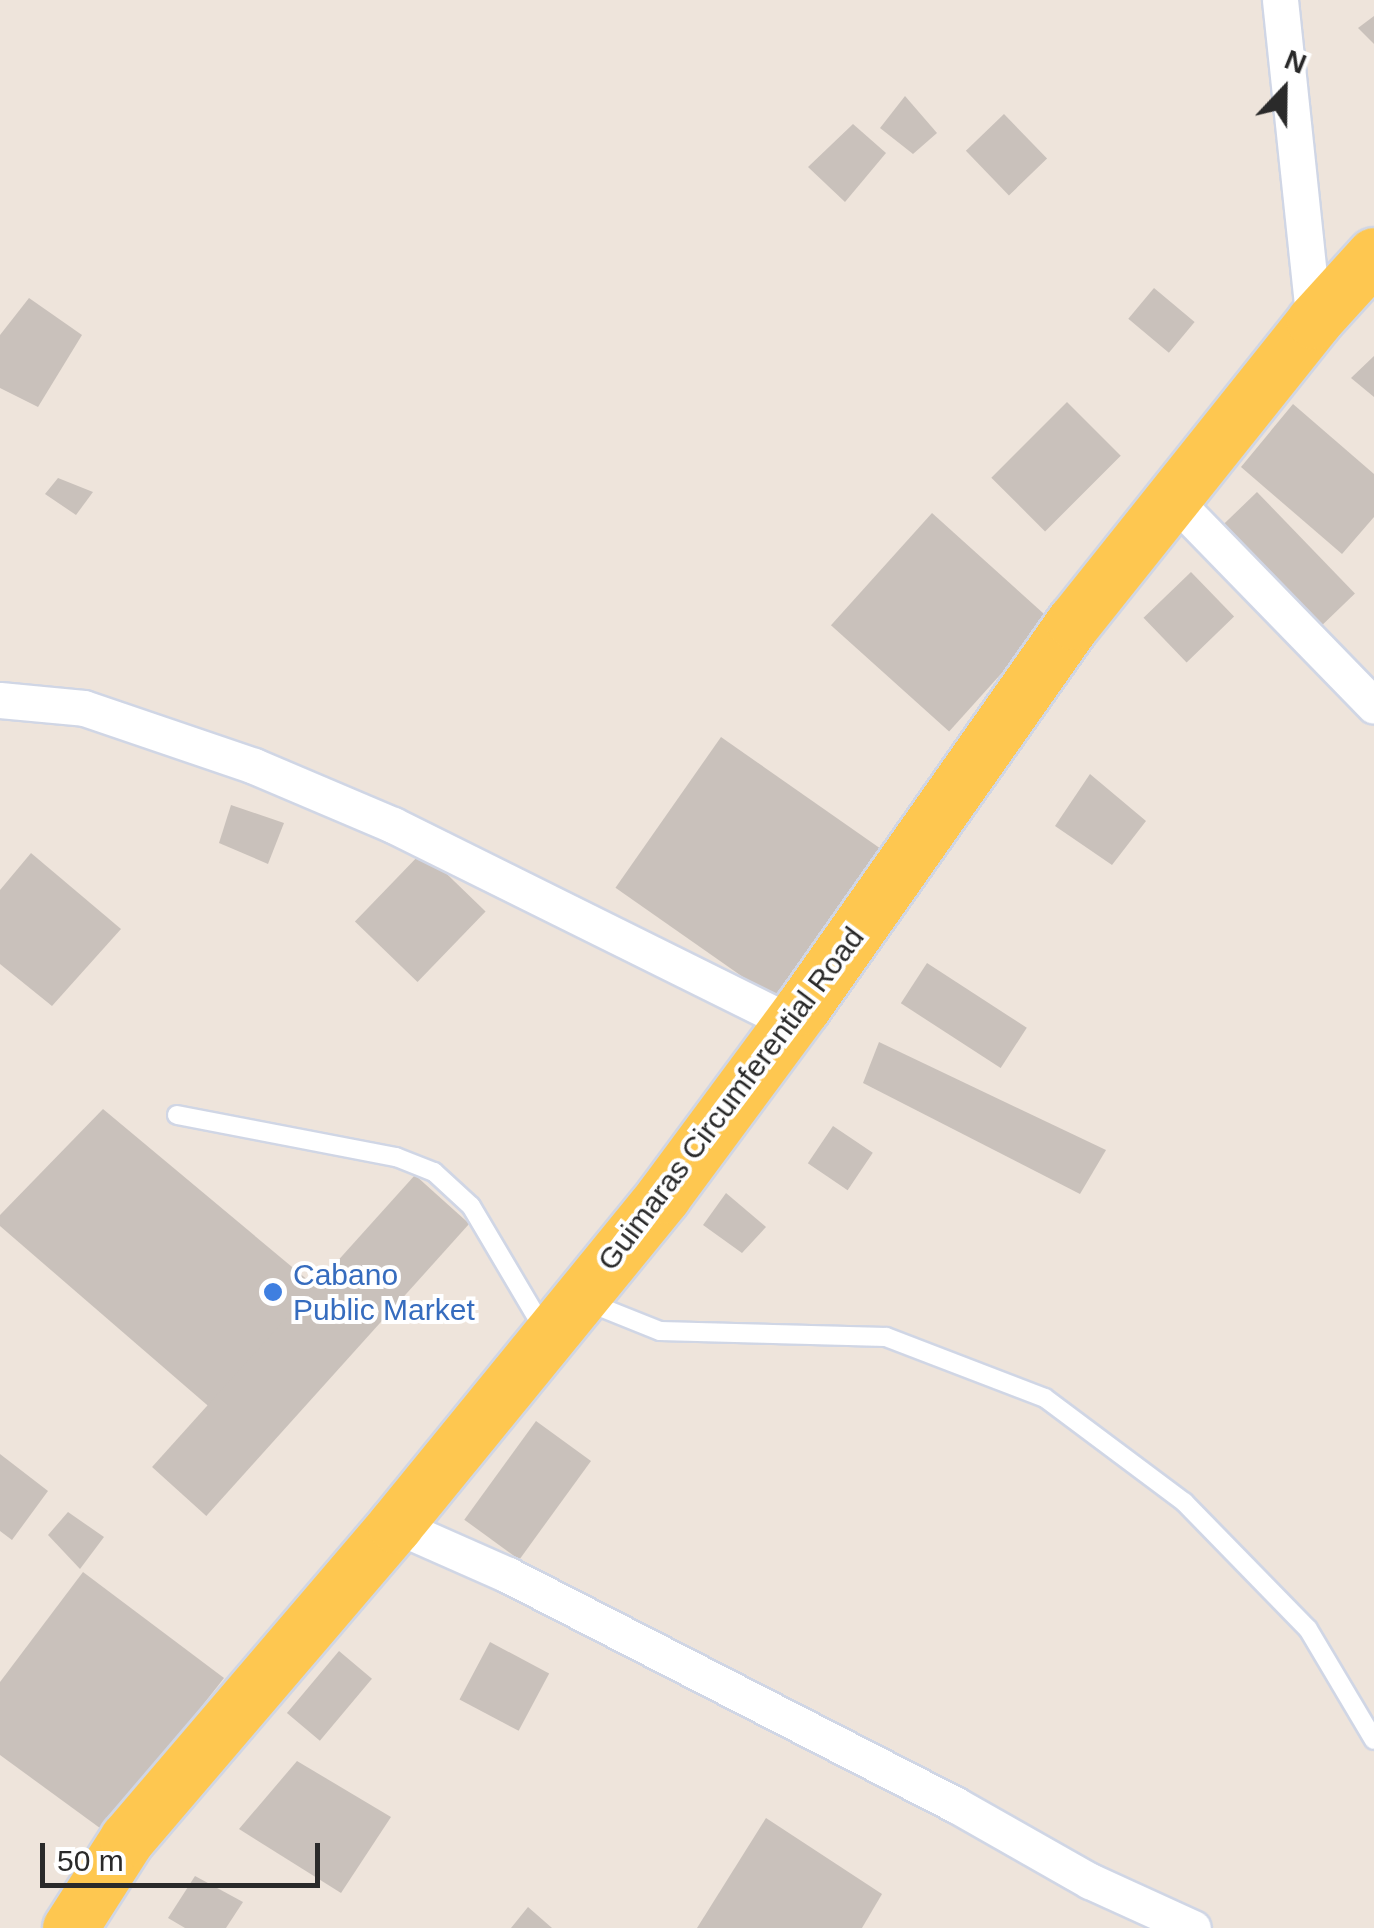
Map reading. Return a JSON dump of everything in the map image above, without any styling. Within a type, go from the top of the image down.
[{"type":"main road","name":"Guimaras Circumferential Road","points":[[70,1928],[127,1839],[396,1525],[564,1318],[791,1023],[1074,622],[1314,320],[1374,255]]},
{"type":"street","points":[[1280,0],[1314,320]]},
{"type":"street","points":[[1171,497],[1374,706]]},
{"type":"street","points":[[0,700],[84,708],[254,766],[393,825],[791,1023]]},
{"type":"street","points":[[396,1525],[508,1575],[956,1805],[1090,1881],[1193,1928]]},
{"type":"lane","points":[[176,1116],[396,1156],[434,1172],[472,1206],[564,1318],[660,1331],[886,1337],[1045,1398],[1184,1502],[1308,1629],[1374,1740]]},
{"type":"building","points":[[1374,16],[1374,44],[1358,28]]},
{"type":"building","points":[[905,96],[937,133],[913,154],[880,128]]},
{"type":"building","points":[[1004,114],[1047,159],[1009,195],[966,151]]},
{"type":"building","points":[[853,124],[886,153],[845,202],[808,167]]},
{"type":"building","points":[[1154,288],[1195,322],[1169,353],[1128,319]]},
{"type":"building","points":[[29,298],[82,335],[38,407],[0,388],[0,335]]},
{"type":"building","points":[[1374,356],[1374,397],[1351,378]]},
{"type":"building","points":[[1067,402],[1121,456],[1045,531],[991,478]]},
{"type":"building","points":[[1293,404],[1374,474],[1374,517],[1342,554],[1241,467]]},
{"type":"building","points":[[58,478],[93,492],[76,515],[45,494]]},
{"type":"building","points":[[1257,492],[1355,593],[1317,630],[1219,529]]},
{"type":"building","points":[[932,513],[1050,619],[949,732],[831,625]]},
{"type":"building","points":[[1191,572],[1234,617],[1187,662],[1144,618]]},
{"type":"building","points":[[721,737],[895,859],[789,1009],[615,888]]},
{"type":"building","points":[[1090,774],[1146,821],[1112,865],[1055,826]]},
{"type":"building","points":[[231,805],[284,823],[268,864],[219,843]]},
{"type":"building","points":[[423,851],[486,911],[418,982],[355,921]]},
{"type":"building","points":[[31,853],[121,929],[52,1006],[0,964],[0,890]]},
{"type":"building","points":[[927,963],[1027,1028],[1001,1068],[901,1003]]},
{"type":"building","points":[[879,1042],[1106,1150],[1080,1194],[863,1083]]},
{"type":"building","points":[[103,1109],[322,1292],[221,1417],[0,1226],[0,1215]]},
{"type":"building","points":[[833,1126],[873,1153],[848,1190],[808,1163]]},
{"type":"building","points":[[415,1175],[469,1224],[206,1516],[152,1467]]},
{"type":"building","points":[[726,1193],[766,1227],[742,1253],[703,1225]]},
{"type":"building","points":[[536,1421],[591,1461],[519,1560],[464,1520]]},
{"type":"building","points":[[0,1454],[48,1491],[12,1540],[0,1531]]},
{"type":"building","points":[[68,1512],[104,1537],[80,1569],[48,1535]]},
{"type":"building","points":[[83,1572],[224,1678],[104,1831],[0,1755],[0,1682]]},
{"type":"building","points":[[490,1642],[549,1673],[519,1731],[459,1699]]},
{"type":"building","points":[[339,1651],[372,1679],[320,1741],[287,1713]]},
{"type":"building","points":[[297,1761],[391,1817],[341,1893],[239,1829]]},
{"type":"building","points":[[766,1818],[882,1894],[862,1928],[697,1928]]},
{"type":"building","points":[[195,1876],[243,1902],[226,1928],[185,1928],[168,1918]]},
{"type":"building","points":[[528,1907],[552,1928],[511,1928]]},
{"type":"place","name":"Cabano Public Market","points":[[273,1292]]}]
